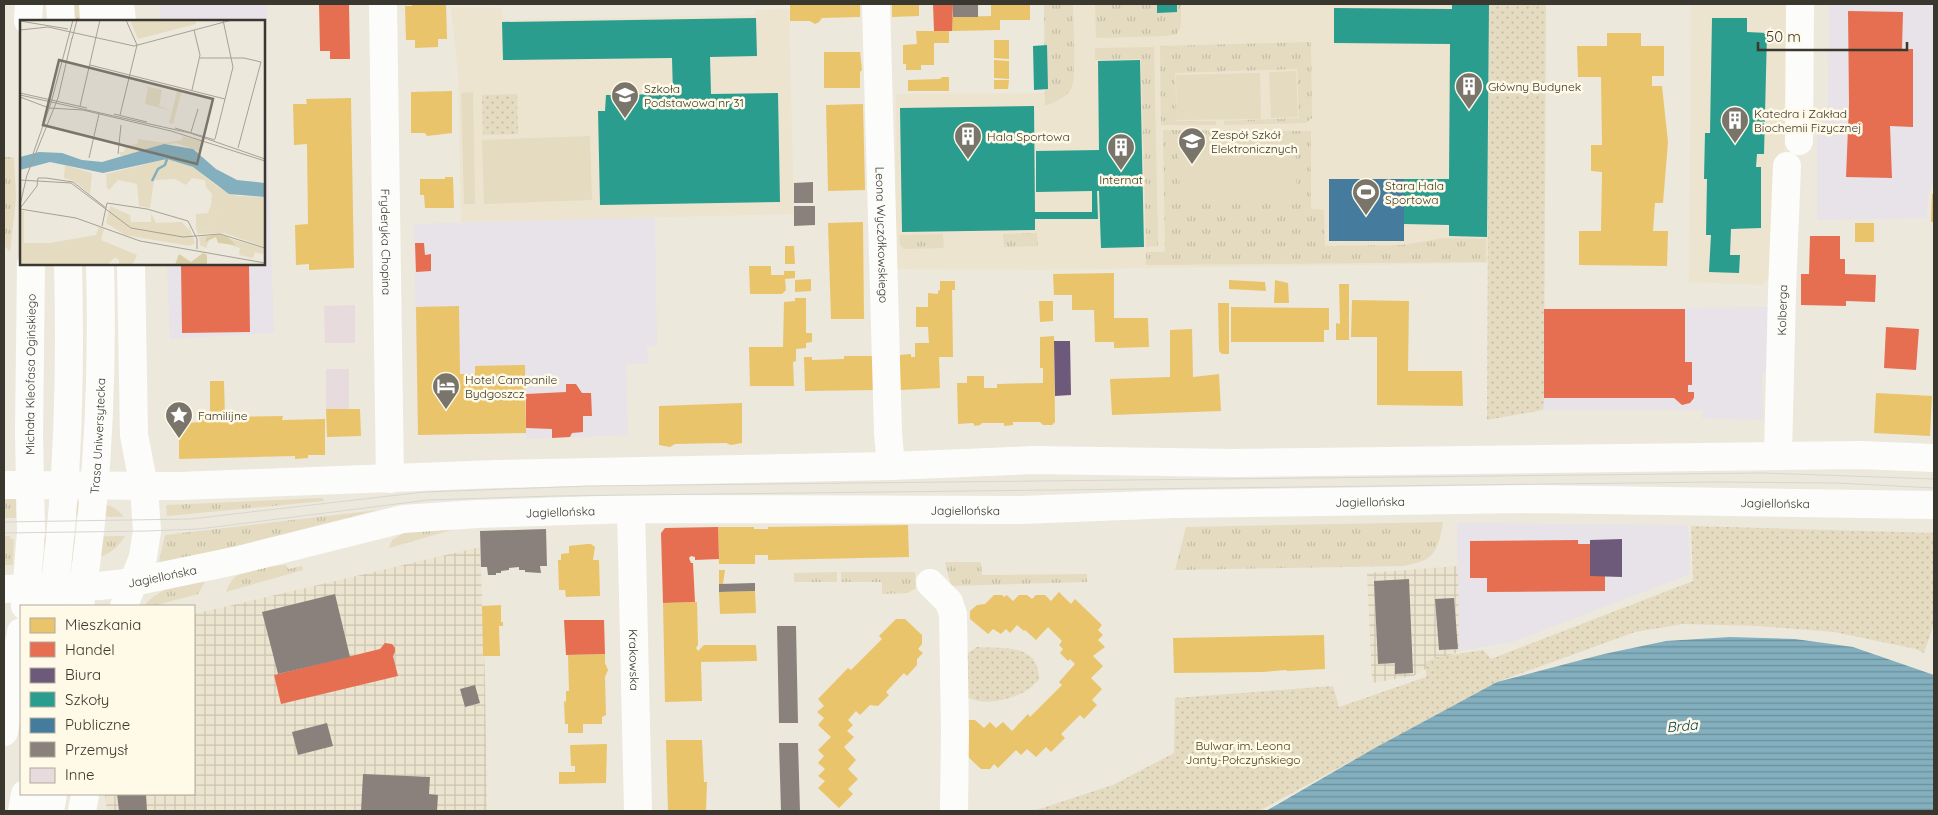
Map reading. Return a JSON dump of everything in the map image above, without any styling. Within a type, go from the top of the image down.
[{"type":"main road","points":[[28,4],[28,20]]},
{"type":"main road","points":[[60,4],[61,20]]},
{"type":"main road","points":[[93,4],[94,20]]},
{"type":"main road","points":[[120,4],[122,20]]},
{"type":"main road","name":"Fryderyka Chopina","points":[[384,4],[390,479]]},
{"type":"main road","name":"Leona Wyczółkowskiego","points":[[876,4],[891,466]]},
{"type":"main road","points":[[1799,141],[1800,4]]},
{"type":"main road","name":"Kolberga","points":[[1778,456],[1787,166]]},
{"type":"main road","name":"Michała Kleofasa Ogińskiego","points":[[19,595],[31,532],[17,485],[31,265]]},
{"type":"main road","points":[[52,605],[66,466],[70,376],[68,265]]},
{"type":"main road","name":"Trasa Uniwersytecka","points":[[80,605],[90,540],[98,442],[102,354],[100,265]]},
{"type":"main road","points":[[129,594],[143,558],[147,531],[144,487],[134,435],[131,265]]},
{"type":"main road","points":[[17,485],[144,487],[497,474],[891,466],[1052,460],[1234,463],[1860,455],[1934,458]]},
{"type":"main road","name":"Jagiellońska","points":[[19,595],[129,594],[240,560],[403,519],[477,514],[631,510],[860,508],[1021,510],[1185,504],[1534,499],[1934,505]]},
{"type":"main road","name":"Krakowska","points":[[631,510],[638,811]]},
{"type":"main road","points":[[930,582],[949,602],[953,614],[954,811]]},
{"type":"main road","points":[[4,732],[20,638]]},
{"type":"main road","points":[[22,811],[25,795]]},
{"type":"main road","points":[[50,811],[53,795]]},
{"type":"main road","points":[[82,811],[85,795]]},
{"type":"shaded area","points":[[160,4],[267,4],[265,77],[265,20],[160,20]]},
{"type":"shaded area","name":"Zespół Szkół Elektronicznych","points":[[1047,4],[1489,4],[1488,263],[1037,270],[895,269],[896,94],[1045,93]]},
{"type":"shaded area","points":[[1691,4],[1787,4],[1782,267],[1762,285],[1689,282]]},
{"type":"shaded area","points":[[1829,4],[1934,4],[1933,182],[1928,195],[1927,218],[1817,220],[1817,120],[1828,117]]},
{"type":"shaded area","name":"Szkoła Podstawowa nr 31","points":[[451,7],[501,8],[504,20],[755,15],[755,10],[789,9],[794,214],[461,222],[458,74]]},
{"type":"shaded area","points":[[265,77],[274,333],[170,339],[167,265],[265,265]]},
{"type":"shaded area","points":[[655,217],[657,346],[647,346],[648,364],[626,364],[628,435],[526,439],[526,433],[418,435],[414,224]]},
{"type":"shaded area","points":[[1770,307],[1770,373],[1762,373],[1763,420],[1702,418],[1702,410],[1543,410],[1544,309]]},
{"type":"shaded area","points":[[1457,523],[1688,525],[1690,574],[1512,642],[1459,651]]},
{"type":"shaded area","points":[[480,547],[485,678],[487,811],[107,811],[105,795],[195,795],[195,614]]},
{"type":"shaded area","points":[[1458,566],[1459,651],[1413,676],[1372,683],[1367,573]]},
{"type":"green space","points":[[70,4],[81,4],[82,20],[71,20]]},
{"type":"green space","points":[[1044,4],[1073,4],[1074,48],[1074,74],[1071,89],[1063,97],[1045,106]]},
{"type":"green space","points":[[1095,4],[1181,4],[1181,26],[1177,34],[1167,36],[1096,38]]},
{"type":"green space","points":[[1309,4],[1448,4],[1448,5]]},
{"type":"green space","points":[[1489,4],[1546,4],[1543,410],[1487,420]]},
{"type":"green space","points":[[1311,42],[1312,118],[1306,123],[1224,125],[1224,121],[1299,118],[1297,69],[1175,73],[1177,121],[1216,121],[1216,125],[1161,125],[1160,46]]},
{"type":"green space","points":[[1154,47],[1158,246],[1146,247],[1141,59],[1095,60],[1095,48]]},
{"type":"green space","points":[[1296,71],[1298,117],[1271,118],[1269,72]]},
{"type":"green space","points":[[1260,73],[1261,119],[1177,120],[1176,75]]},
{"type":"green space","points":[[473,92],[475,204],[464,204],[461,93]]},
{"type":"green space","points":[[517,94],[518,134],[483,135],[482,95]]},
{"type":"green space","points":[[1163,130],[1311,131],[1311,209],[1324,210],[1325,246],[1402,245],[1444,238],[1486,239],[1486,262],[1146,265],[1146,252],[1165,252]]},
{"type":"green space","points":[[590,136],[592,200],[484,204],[482,140]]},
{"type":"green space","points":[[1295,137],[1297,197],[1180,200],[1178,140]]},
{"type":"green space","points":[[4,157],[14,157],[16,198],[10,252],[4,245]]},
{"type":"green space","points":[[1037,233],[1038,246],[1004,247],[1003,234]]},
{"type":"green space","points":[[943,234],[944,248],[904,249],[900,245],[899,235]]},
{"type":"green space","points":[[4,496],[16,496],[16,518],[4,518]]},
{"type":"green space","points":[[323,498],[324,501],[167,516],[166,505]]},
{"type":"green space","points":[[78,502],[98,503],[109,506],[115,508],[124,517],[47,515],[56,506]]},
{"type":"green space","points":[[378,510],[170,563],[160,564],[159,562],[165,535]]},
{"type":"green space","points":[[1443,522],[1439,542],[1432,555],[1423,561],[1405,566],[1175,570],[1186,527]]},
{"type":"green space","points":[[465,526],[389,548],[392,540],[407,531]]},
{"type":"green space","name":"Bulwar im. Leona Janty-Połczyńskiego","points":[[1691,526],[1934,533],[1934,624],[1924,653],[1916,649],[1834,632],[1758,626],[1683,624],[1635,632],[1497,682],[1259,811],[1033,811],[1113,785],[1174,753],[1175,698],[1333,686],[1339,707],[1426,677],[1426,662],[1438,657],[1483,650],[1491,659],[1693,581]]},
{"type":"green space","points":[[4,536],[10,536],[11,539],[14,539],[13,565],[4,565]]},
{"type":"green space","points":[[125,536],[117,547],[107,554],[73,562],[66,562],[46,552],[43,537]]},
{"type":"green space","points":[[945,562],[981,562],[982,575],[1087,574],[1087,582],[951,586]]},
{"type":"green space","points":[[286,565],[288,569],[302,566],[303,570],[226,592],[230,583],[243,572],[259,567]]},
{"type":"green space","points":[[837,572],[837,582],[794,582],[794,573]]},
{"type":"green space","points":[[841,572],[915,572],[916,588],[908,593],[882,594],[882,582],[841,582]]},
{"type":"green space","points":[[206,580],[198,594],[157,605],[145,605],[164,590]]},
{"type":"green space","points":[[977,647],[1018,650],[1027,654],[1037,668],[1039,680],[1026,691],[1010,698],[987,702],[966,696],[963,659]]},
{"type":"water","name":"Brda","points":[[1730,637],[1795,639],[1853,647],[1934,675],[1934,811],[1266,811],[1373,749],[1497,682],[1604,654],[1666,641]]},
{"type":"building: Mieszkania","points":[[412,4],[446,5],[447,39],[438,39],[438,47],[415,48],[415,40],[406,40],[405,6],[412,6]]},
{"type":"building: Mieszkania","points":[[790,4],[860,4],[860,17],[822,18],[815,24],[810,21],[790,21]]},
{"type":"building: Mieszkania","points":[[892,4],[919,4],[919,16],[892,17]]},
{"type":"building: Mieszkania","points":[[991,4],[1030,4],[1030,20],[1000,20],[1000,30],[952,31],[952,17],[991,16]]},
{"type":"building: Mieszkania","points":[[916,31],[949,31],[949,43],[934,43],[934,65],[921,65],[921,70],[906,70],[906,64],[903,64],[903,45],[917,44]]},
{"type":"building: Mieszkania","points":[[1607,33],[1641,33],[1641,46],[1664,46],[1664,76],[1652,76],[1652,86],[1662,86],[1668,142],[1663,203],[1655,203],[1653,231],[1668,231],[1667,266],[1579,265],[1579,231],[1601,231],[1602,172],[1591,171],[1591,145],[1602,145],[1601,77],[1578,77],[1577,46],[1607,46]]},
{"type":"building: Mieszkania","points":[[994,40],[1009,40],[1009,59],[994,58]]},
{"type":"building: Mieszkania","points":[[824,52],[860,52],[862,70],[860,72],[860,88],[824,88]]},
{"type":"building: Mieszkania","points":[[994,60],[1009,61],[1009,79],[994,78]]},
{"type":"building: Mieszkania","points":[[942,77],[949,77],[949,91],[908,91],[908,80],[940,79]]},
{"type":"building: Mieszkania","points":[[994,80],[1009,80],[1008,89],[994,89]]},
{"type":"building: Mieszkania","points":[[452,91],[452,133],[427,136],[425,133],[411,133],[411,92]]},
{"type":"building: Mieszkania","points":[[351,98],[354,268],[309,270],[309,264],[296,265],[295,225],[308,224],[307,144],[294,145],[293,104],[307,104],[306,99]]},
{"type":"building: Mieszkania","points":[[863,104],[865,190],[828,191],[826,105]]},
{"type":"building: Mieszkania","points":[[445,177],[453,177],[454,208],[425,208],[424,195],[420,195],[420,179],[445,179]]},
{"type":"building: Mieszkania","points":[[1932,194],[1934,194],[1934,222],[1931,222]]},
{"type":"building: Mieszkania","points":[[863,222],[864,319],[831,319],[828,223]]},
{"type":"building: Mieszkania","points":[[1855,223],[1874,223],[1874,242],[1855,242]]},
{"type":"building: Mieszkania","points":[[785,246],[794,246],[795,264],[785,264]]},
{"type":"building: Mieszkania","points":[[749,266],[771,266],[771,275],[784,275],[784,271],[795,271],[795,278],[785,279],[786,290],[782,294],[750,294]]},
{"type":"building: Mieszkania","points":[[1114,273],[1114,318],[1148,318],[1149,347],[1114,348],[1114,342],[1095,342],[1094,310],[1072,310],[1072,295],[1054,295],[1053,274]]},
{"type":"building: Mieszkania","points":[[811,279],[811,291],[795,292],[795,280]]},
{"type":"building: Mieszkania","points":[[1229,280],[1265,282],[1266,291],[1229,289]]},
{"type":"building: Mieszkania","points":[[1275,280],[1288,283],[1289,303],[1274,303]]},
{"type":"building: Mieszkania","points":[[940,281],[955,281],[955,290],[952,290],[953,357],[939,357],[940,388],[900,390],[900,355],[911,354],[911,357],[915,357],[915,343],[929,343],[928,327],[916,327],[916,307],[928,307],[928,293],[938,294]]},
{"type":"building: Mieszkania","points":[[1339,284],[1349,284],[1349,340],[1336,340],[1336,323],[1340,324]]},
{"type":"building: Mieszkania","points":[[795,298],[806,298],[806,333],[812,333],[812,342],[806,343],[806,348],[796,349],[796,361],[793,362],[794,386],[750,386],[749,347],[783,347],[784,302],[795,301]]},
{"type":"building: Mieszkania","points":[[1352,300],[1409,301],[1408,371],[1462,371],[1463,406],[1377,405],[1377,337],[1351,337]]},
{"type":"building: Mieszkania","points":[[1039,301],[1053,301],[1053,321],[1040,322]]},
{"type":"building: Mieszkania","points":[[1218,303],[1229,303],[1229,354],[1222,354],[1219,351]]},
{"type":"building: Mieszkania","points":[[459,306],[460,374],[475,374],[475,366],[525,365],[526,433],[418,435],[416,307]]},
{"type":"building: Mieszkania","points":[[1231,307],[1329,308],[1329,330],[1324,330],[1324,342],[1231,342]]},
{"type":"building: Mieszkania","points":[[1192,329],[1193,377],[1219,374],[1221,411],[1112,415],[1110,379],[1170,377],[1170,330]]},
{"type":"building: Mieszkania","points":[[1054,336],[1055,422],[1052,425],[1043,425],[1040,422],[1013,422],[1013,425],[1004,426],[1004,423],[982,423],[975,426],[973,423],[958,424],[957,383],[967,383],[967,376],[984,376],[984,388],[997,388],[997,384],[1043,383],[1043,368],[1040,368],[1040,337]]},
{"type":"building: Mieszkania","points":[[844,356],[875,356],[876,390],[805,391],[804,357],[812,357],[812,360],[844,359]]},
{"type":"building: Mieszkania","points":[[210,381],[224,381],[225,417],[283,416],[282,420],[325,419],[325,455],[308,455],[308,458],[295,459],[295,456],[179,459],[179,407],[191,407],[191,419],[187,423],[200,422],[200,418],[211,419],[213,415],[210,412]]},
{"type":"building: Mieszkania","points":[[1876,393],[1932,396],[1930,436],[1874,433]]},
{"type":"building: Mieszkania","points":[[742,403],[742,443],[731,445],[726,443],[675,444],[670,447],[659,445],[659,406]]},
{"type":"building: Mieszkania","points":[[326,409],[360,409],[361,436],[327,437]]},
{"type":"building: Mieszkania","points":[[908,525],[909,557],[768,560],[768,555],[755,555],[755,564],[719,564],[718,527],[768,529],[768,527]]},
{"type":"building: Mieszkania","points":[[591,544],[595,547],[593,560],[599,560],[600,596],[566,597],[565,590],[559,590],[558,560],[561,560],[561,554],[569,553],[569,546]]},
{"type":"building: Mieszkania","points":[[719,570],[725,570],[723,584],[719,584]]},
{"type":"building: Mieszkania","points":[[755,591],[756,613],[720,614],[719,592]]},
{"type":"building: Mieszkania","points":[[1059,592],[1071,604],[1075,599],[1102,625],[1098,630],[1103,635],[1098,640],[1105,647],[1093,656],[1103,666],[1091,678],[1102,689],[1092,700],[1097,705],[1084,719],[1080,715],[1061,734],[1065,738],[1051,752],[1046,747],[1036,757],[1027,749],[1021,755],[1016,750],[998,768],[994,764],[990,769],[981,769],[966,755],[965,746],[969,742],[961,734],[966,720],[975,720],[984,728],[990,722],[996,728],[1003,722],[1012,731],[1028,714],[1030,717],[1062,685],[1059,682],[1075,664],[1070,659],[1068,661],[1060,653],[1063,649],[1059,645],[1062,641],[1048,627],[1036,640],[1017,625],[1010,633],[1006,629],[1001,634],[993,629],[988,634],[970,619],[970,611],[977,605],[985,604],[994,595],[1002,595],[1004,597],[1007,595],[1013,601],[1019,595],[1027,595],[1032,599],[1036,595],[1045,595],[1051,601]]},
{"type":"building: Mieszkania","points":[[697,602],[698,645],[696,648],[698,651],[704,645],[756,645],[757,661],[701,662],[702,701],[665,702],[663,603]]},
{"type":"building: Mieszkania","points":[[501,605],[501,622],[503,622],[503,626],[499,626],[500,656],[483,656],[482,606]]},
{"type":"building: Mieszkania","points":[[896,619],[905,619],[922,635],[922,644],[918,649],[923,653],[917,659],[917,665],[907,676],[904,673],[886,692],[889,695],[878,706],[870,705],[860,715],[856,711],[848,720],[853,725],[847,731],[854,737],[844,747],[856,760],[848,769],[858,779],[848,789],[853,794],[839,808],[818,788],[825,781],[818,776],[825,769],[818,763],[824,756],[818,750],[831,737],[818,725],[824,718],[817,712],[824,706],[818,699],[848,668],[851,670],[882,639],[879,636]]},
{"type":"building: Mieszkania","points":[[1324,635],[1325,669],[1174,673],[1173,638]]},
{"type":"building: Mieszkania","points":[[605,654],[605,663],[608,670],[605,677],[606,715],[602,717],[602,724],[583,724],[583,733],[568,733],[568,724],[565,724],[564,701],[566,702],[566,691],[569,691],[568,655]]},
{"type":"building: Mieszkania","points":[[666,740],[702,740],[704,782],[707,782],[706,811],[668,811]]},
{"type":"building: Mieszkania","points":[[607,744],[606,783],[559,784],[559,772],[575,772],[575,766],[571,766],[570,745]]},
{"type":"building: Handel","points":[[319,4],[349,4],[350,59],[330,59],[330,51],[320,51]]},
{"type":"building: Handel","points":[[933,4],[953,4],[952,31],[934,31]]},
{"type":"building: Handel","points":[[1848,11],[1903,12],[1902,49],[1913,49],[1913,127],[1890,126],[1892,178],[1846,177],[1849,104]]},
{"type":"building: Handel","points":[[1810,236],[1840,236],[1840,259],[1845,259],[1845,274],[1876,275],[1875,302],[1846,301],[1846,306],[1801,305],[1801,274],[1809,274]]},
{"type":"building: Handel","points":[[415,243],[424,243],[425,255],[431,254],[431,271],[416,272]]},
{"type":"building: Handel","points":[[181,265],[249,265],[250,332],[182,333]]},
{"type":"building: Handel","points":[[1544,309],[1685,309],[1685,362],[1692,362],[1692,385],[1688,385],[1688,392],[1694,392],[1694,398],[1690,403],[1682,405],[1674,398],[1544,398]]},
{"type":"building: Handel","points":[[1886,327],[1919,329],[1916,370],[1884,368]]},
{"type":"building: Handel","points":[[566,384],[576,384],[582,393],[591,393],[592,416],[583,416],[583,432],[572,433],[570,437],[552,438],[552,429],[526,428],[526,394],[566,392]]},
{"type":"building: Handel","points":[[718,527],[719,559],[695,560],[695,557],[691,556],[689,558],[691,563],[693,563],[695,602],[663,603],[661,533],[665,528]]},
{"type":"building: Handel","points":[[1578,540],[1578,544],[1590,544],[1590,576],[1605,576],[1605,591],[1487,592],[1487,578],[1470,578],[1470,541]]},
{"type":"building: Handel","points":[[564,620],[604,620],[605,654],[566,655]]},
{"type":"building: Handel","points":[[385,643],[392,644],[395,648],[393,656],[398,676],[281,704],[274,675],[380,649]]},
{"type":"building: Biura","points":[[1054,341],[1070,341],[1071,395],[1055,396]]},
{"type":"building: Biura","points":[[1622,539],[1622,577],[1590,576],[1590,540]]},
{"type":"building: Szkoły","points":[[1157,4],[1177,4],[1177,12],[1157,13]]},
{"type":"building: Szkoły","name":"Główny Budynek","points":[[1452,4],[1489,4],[1487,237],[1449,236],[1449,225],[1404,224],[1404,179],[1449,179],[1450,44],[1334,43],[1334,8],[1452,9]]},
{"type":"building: Szkoły","points":[[756,18],[757,56],[710,57],[711,94],[778,93],[780,202],[600,205],[598,111],[605,111],[606,95],[673,94],[672,58],[503,60],[502,22]]},
{"type":"building: Szkoły","name":"Katedra i Zakład Biochemii Fizycznej","points":[[1712,18],[1747,18],[1747,32],[1767,33],[1764,154],[1757,154],[1756,167],[1761,167],[1761,228],[1731,229],[1730,255],[1740,255],[1739,273],[1709,272],[1711,235],[1706,235],[1707,179],[1704,179],[1705,133],[1710,133]]},
{"type":"building: Szkoły","points":[[1047,45],[1048,89],[1034,90],[1033,46]]},
{"type":"building: Szkoły","points":[[1140,60],[1144,247],[1101,248],[1099,191],[1097,191],[1098,219],[1035,219],[1035,230],[902,232],[900,108],[1034,106],[1035,212],[1092,212],[1092,191],[1036,192],[1036,151],[1099,150],[1098,61]]},
{"type":"building: Publiczne","name":"Stara Hala Sportowa","points":[[1329,179],[1404,179],[1404,241],[1329,241]]},
{"type":"building: Przemysł","points":[[953,4],[978,4],[978,17],[953,17]]},
{"type":"building: Przemysł","points":[[813,182],[813,203],[794,203],[794,183]]},
{"type":"building: Przemysł","points":[[794,206],[815,206],[815,225],[794,226]]},
{"type":"building: Przemysł","points":[[546,529],[547,566],[540,566],[541,573],[525,572],[525,570],[519,570],[519,567],[509,568],[509,570],[496,573],[496,575],[488,575],[487,567],[481,567],[480,531]]},
{"type":"building: Przemysł","points":[[1409,579],[1413,673],[1395,674],[1395,663],[1378,664],[1374,581]]},
{"type":"building: Przemysł","points":[[755,583],[755,591],[719,592],[719,584]]},
{"type":"building: Przemysł","points":[[335,594],[350,657],[278,674],[262,612]]},
{"type":"building: Przemysł","points":[[1454,598],[1458,649],[1439,650],[1435,599]]},
{"type":"building: Przemysł","points":[[777,626],[796,626],[798,723],[779,723]]},
{"type":"building: Przemysł","points":[[475,685],[480,703],[465,707],[460,689]]},
{"type":"building: Przemysł","points":[[327,723],[333,746],[298,755],[292,732]]},
{"type":"building: Przemysł","points":[[779,743],[798,743],[800,811],[781,811]]},
{"type":"building: Przemysł","points":[[363,774],[430,777],[429,794],[438,795],[437,811],[361,811]]},
{"type":"building: Przemysł","points":[[117,795],[146,795],[147,811],[119,811]]},
{"type":"building: Inne","points":[[355,305],[355,343],[325,343],[324,306]]},
{"type":"building: Inne","points":[[326,369],[349,369],[349,409],[326,409]]},
{"type":"tram line","points":[[4,522],[190,519],[424,492],[588,486],[1763,473],[1934,479]]},
{"type":"tram line","points":[[4,533],[199,529],[428,500],[553,496],[1716,482],[1838,483],[1934,488]]},
{"type":"place","name":"Główny Budynek","points":[[1469,110]]},
{"type":"place","name":"Szkoła Podstawowa nr 31","points":[[625,119]]},
{"type":"place","name":"Katedra i Zakład Biochemii Fizycznej","points":[[1735,144]]},
{"type":"place","name":"Hala Sportowa","points":[[968,160]]},
{"type":"place","name":"Zespół Szkół Elektronicznych","points":[[1192,165]]},
{"type":"place","name":"Internat","points":[[1121,171]]},
{"type":"place","name":"Stara Hala Sportowa","points":[[1366,216]]},
{"type":"place","name":"Hotel Campanile Bydgoszcz","points":[[446,410]]},
{"type":"place","name":"Familijne","points":[[179,439]]}]
